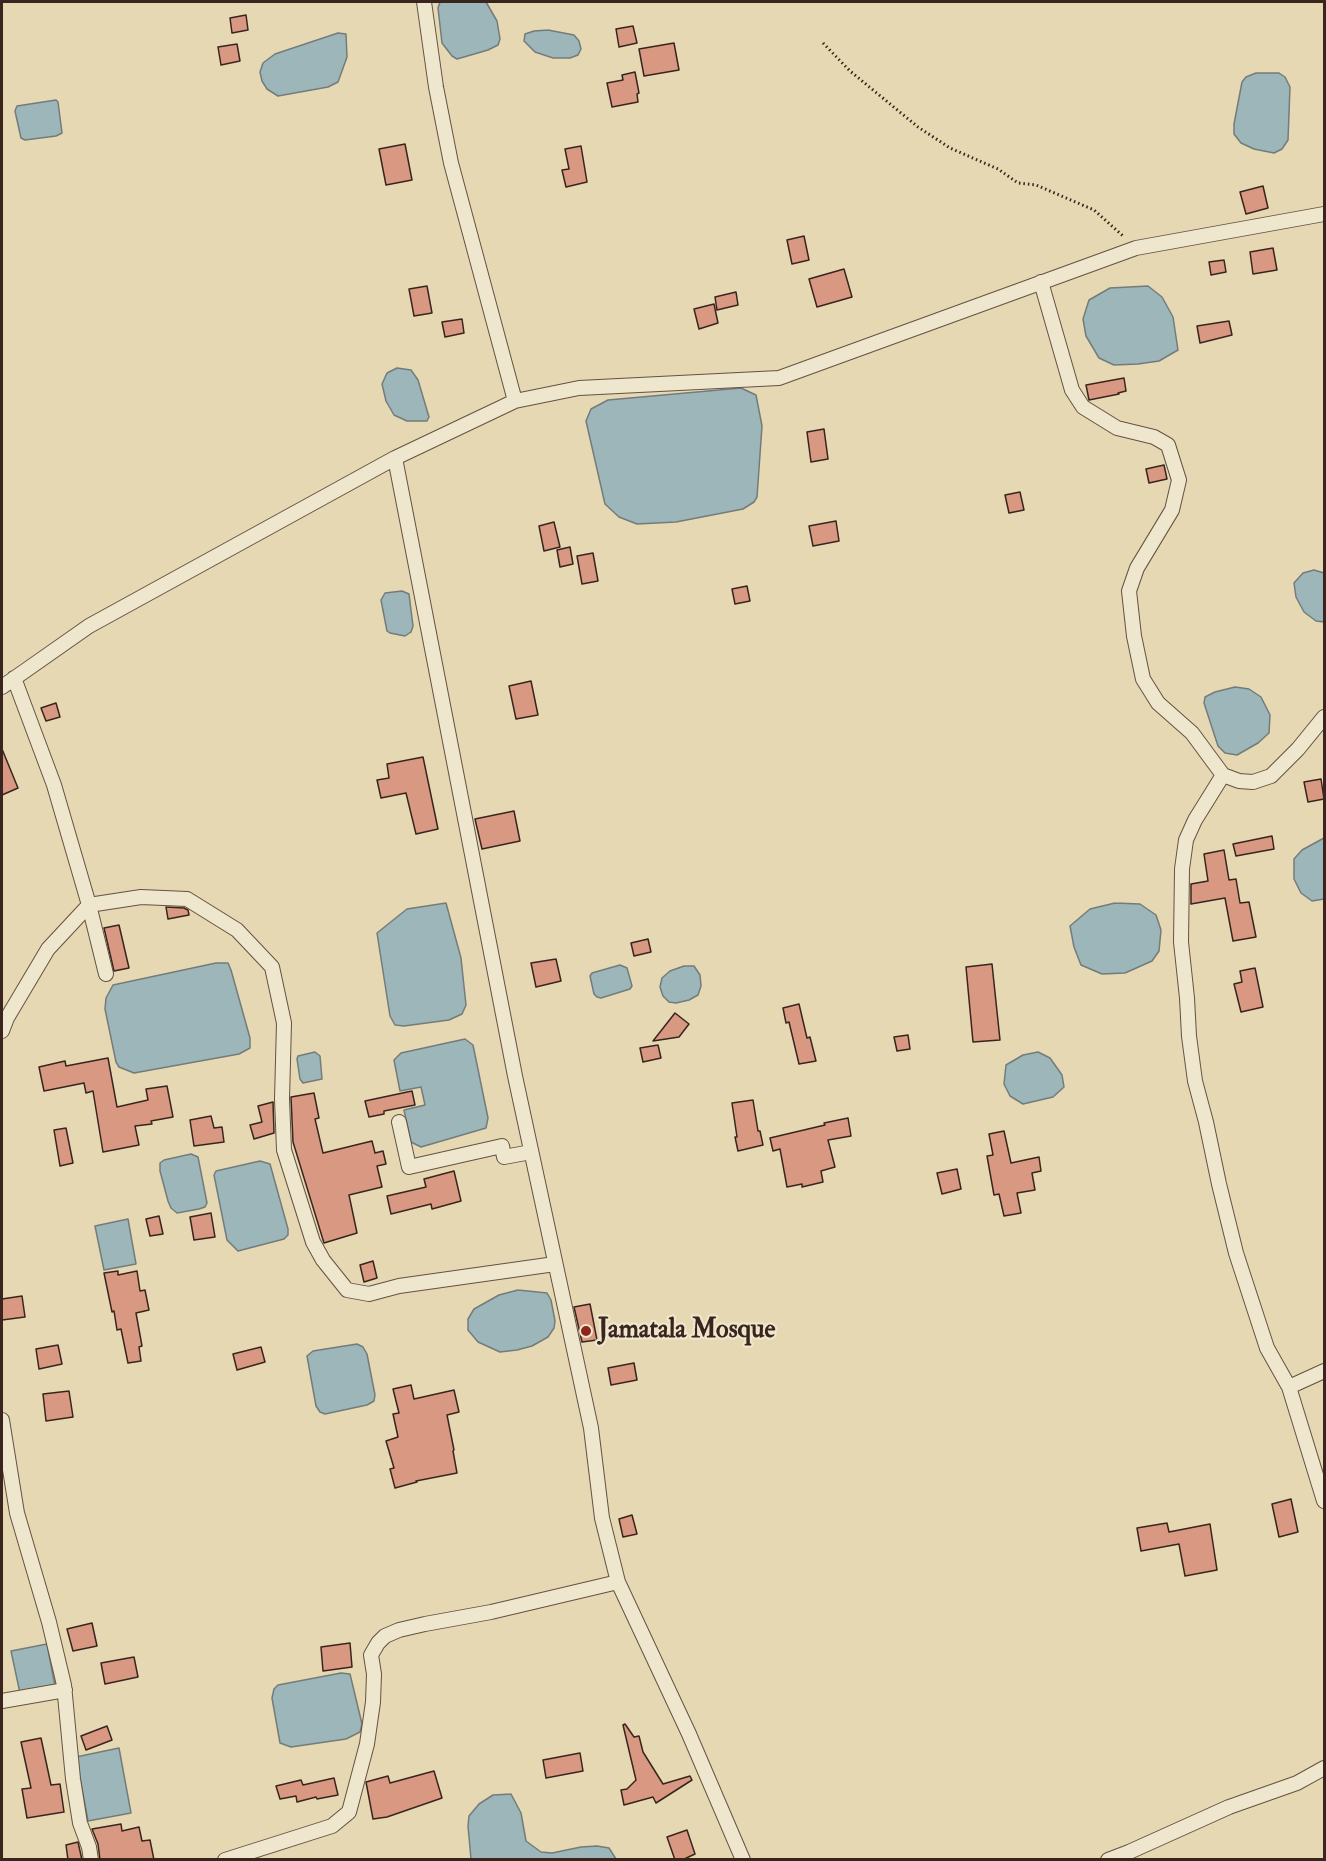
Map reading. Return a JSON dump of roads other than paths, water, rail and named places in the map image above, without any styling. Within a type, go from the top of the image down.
[{"type":"street","points":[[424,2],[425,22],[451,163],[515,401]]},
{"type":"street","points":[[2,687],[88,626],[395,458],[515,401],[579,388],[779,378],[1136,248],[1324,214]]},
{"type":"street","points":[[1041,282],[1072,390],[1083,407],[1117,428],[1154,437],[1168,445],[1179,480],[1172,510],[1137,568],[1129,591],[1134,636],[1143,679],[1158,703],[1192,734],[1223,775],[1239,781],[1253,782],[1271,776],[1298,749],[1324,717]]},
{"type":"street","points":[[395,458],[515,1076],[591,1428],[602,1518],[618,1582],[689,1734],[743,1860]]},
{"type":"street","points":[[14,678],[54,785],[89,905],[106,974]]},
{"type":"street","points":[[1223,775],[1186,840],[1182,869],[1181,942],[1195,1081],[1236,1253],[1267,1348],[1290,1387],[1324,1501]]},
{"type":"street","points":[[2,1031],[7,1018],[48,950],[89,905],[141,897],[187,899],[237,930],[272,967],[284,1023],[282,1099],[284,1149],[313,1242],[323,1260],[347,1290],[369,1294],[399,1286],[555,1264]]},
{"type":"street","points":[[399,1122],[409,1167],[502,1146],[504,1157],[531,1152]]},
{"type":"street","points":[[1290,1387],[1324,1371]]},
{"type":"street","points":[[2,1420],[17,1513],[49,1622],[65,1690],[73,1779],[80,1823],[91,1860]]},
{"type":"street","points":[[225,1860],[332,1826],[349,1812],[367,1744],[370,1723],[374,1674],[371,1655],[385,1636],[425,1624],[491,1612],[618,1582]]},
{"type":"street","points":[[2,1701],[65,1690]]},
{"type":"street","points":[[1108,1860],[1229,1807],[1297,1783],[1324,1768]]},
{"type":"water","points":[[440,2],[486,2],[497,21],[500,39],[498,45],[457,59],[452,56],[442,43],[438,8]]},
{"type":"water","points":[[548,30],[574,35],[581,49],[578,55],[570,58],[553,58],[535,52],[524,41],[525,34]]},
{"type":"water","points":[[338,33],[346,34],[347,57],[338,82],[328,87],[278,96],[267,89],[260,72],[263,63],[275,54]]},
{"type":"water","points":[[1256,73],[1279,73],[1285,77],[1290,87],[1288,140],[1282,149],[1274,153],[1254,149],[1241,143],[1234,134],[1242,82],[1246,77]]},
{"type":"water","points":[[56,100],[62,133],[56,136],[25,140],[21,138],[15,111],[17,106]]},
{"type":"water","points":[[1148,286],[1162,297],[1173,317],[1178,350],[1159,361],[1138,364],[1114,365],[1099,358],[1086,336],[1083,319],[1089,300],[1110,288]]},
{"type":"water","points":[[397,368],[411,370],[418,380],[429,417],[427,421],[407,421],[394,415],[386,401],[382,384],[387,373]]},
{"type":"water","points":[[741,388],[756,395],[762,426],[757,497],[754,502],[743,509],[676,522],[637,524],[619,517],[605,504],[586,421],[591,409],[608,400]]},
{"type":"water","points":[[1314,570],[1324,573],[1324,622],[1316,621],[1304,612],[1296,597],[1294,583],[1303,573]]},
{"type":"water","points":[[402,591],[409,594],[413,626],[411,632],[405,636],[387,631],[381,600],[385,593]]},
{"type":"water","points":[[1235,687],[1249,689],[1261,697],[1270,715],[1269,733],[1258,743],[1237,755],[1225,753],[1218,746],[1204,703],[1205,697]]},
{"type":"water","points":[[1324,838],[1324,899],[1312,901],[1301,893],[1294,879],[1294,859],[1302,850]]},
{"type":"water","points":[[446,903],[461,958],[466,1005],[462,1014],[449,1020],[404,1026],[395,1025],[390,1016],[377,933],[407,909]]},
{"type":"water","points":[[1115,903],[1140,904],[1156,915],[1161,930],[1159,951],[1152,961],[1125,973],[1102,974],[1081,965],[1074,947],[1070,926],[1090,909]]},
{"type":"water","points":[[216,963],[228,963],[231,970],[250,1038],[250,1048],[239,1054],[134,1073],[119,1067],[105,1009],[106,998],[113,985]]},
{"type":"water","points":[[620,965],[627,968],[632,986],[630,989],[601,998],[597,997],[594,994],[590,976],[592,973]]},
{"type":"water","points":[[684,966],[694,966],[700,975],[701,986],[698,995],[689,1000],[669,1002],[663,996],[660,987],[662,978],[670,971]]},
{"type":"water","points":[[465,1039],[473,1045],[488,1118],[486,1128],[421,1147],[411,1142],[404,1110],[425,1105],[421,1087],[400,1091],[394,1060],[401,1053]]},
{"type":"water","points":[[315,1052],[320,1056],[322,1079],[303,1083],[300,1079],[298,1056]]},
{"type":"water","points":[[1038,1052],[1050,1058],[1062,1075],[1064,1087],[1053,1097],[1023,1104],[1010,1096],[1004,1084],[1006,1065],[1023,1055]]},
{"type":"water","points":[[191,1154],[198,1157],[207,1203],[205,1207],[199,1209],[177,1213],[168,1201],[160,1163]]},
{"type":"water","points":[[260,1161],[270,1164],[288,1235],[284,1239],[238,1251],[227,1240],[214,1175],[216,1171]]},
{"type":"water","points":[[128,1219],[136,1264],[104,1270],[95,1226]]},
{"type":"water","points":[[518,1290],[547,1293],[551,1300],[555,1321],[554,1328],[548,1337],[532,1346],[500,1352],[478,1342],[468,1330],[468,1319],[474,1309],[499,1295]]},
{"type":"water","points":[[357,1344],[363,1347],[367,1354],[375,1395],[374,1401],[367,1405],[325,1414],[320,1412],[316,1406],[307,1356],[313,1351]]},
{"type":"water","points":[[47,1644],[55,1686],[20,1693],[11,1651]]},
{"type":"water","points":[[341,1673],[350,1674],[362,1724],[360,1732],[346,1739],[291,1747],[280,1743],[272,1698],[274,1689],[278,1685]]},
{"type":"water","points":[[119,1748],[131,1813],[88,1821],[76,1757]]},
{"type":"water","points":[[511,1794],[521,1813],[526,1841],[541,1852],[552,1853],[597,1846],[609,1848],[616,1859],[471,1859],[469,1816],[479,1804],[493,1795]]},
{"type":"place","name":"Jamatala Mosque","points":[[586,1331]]}]
